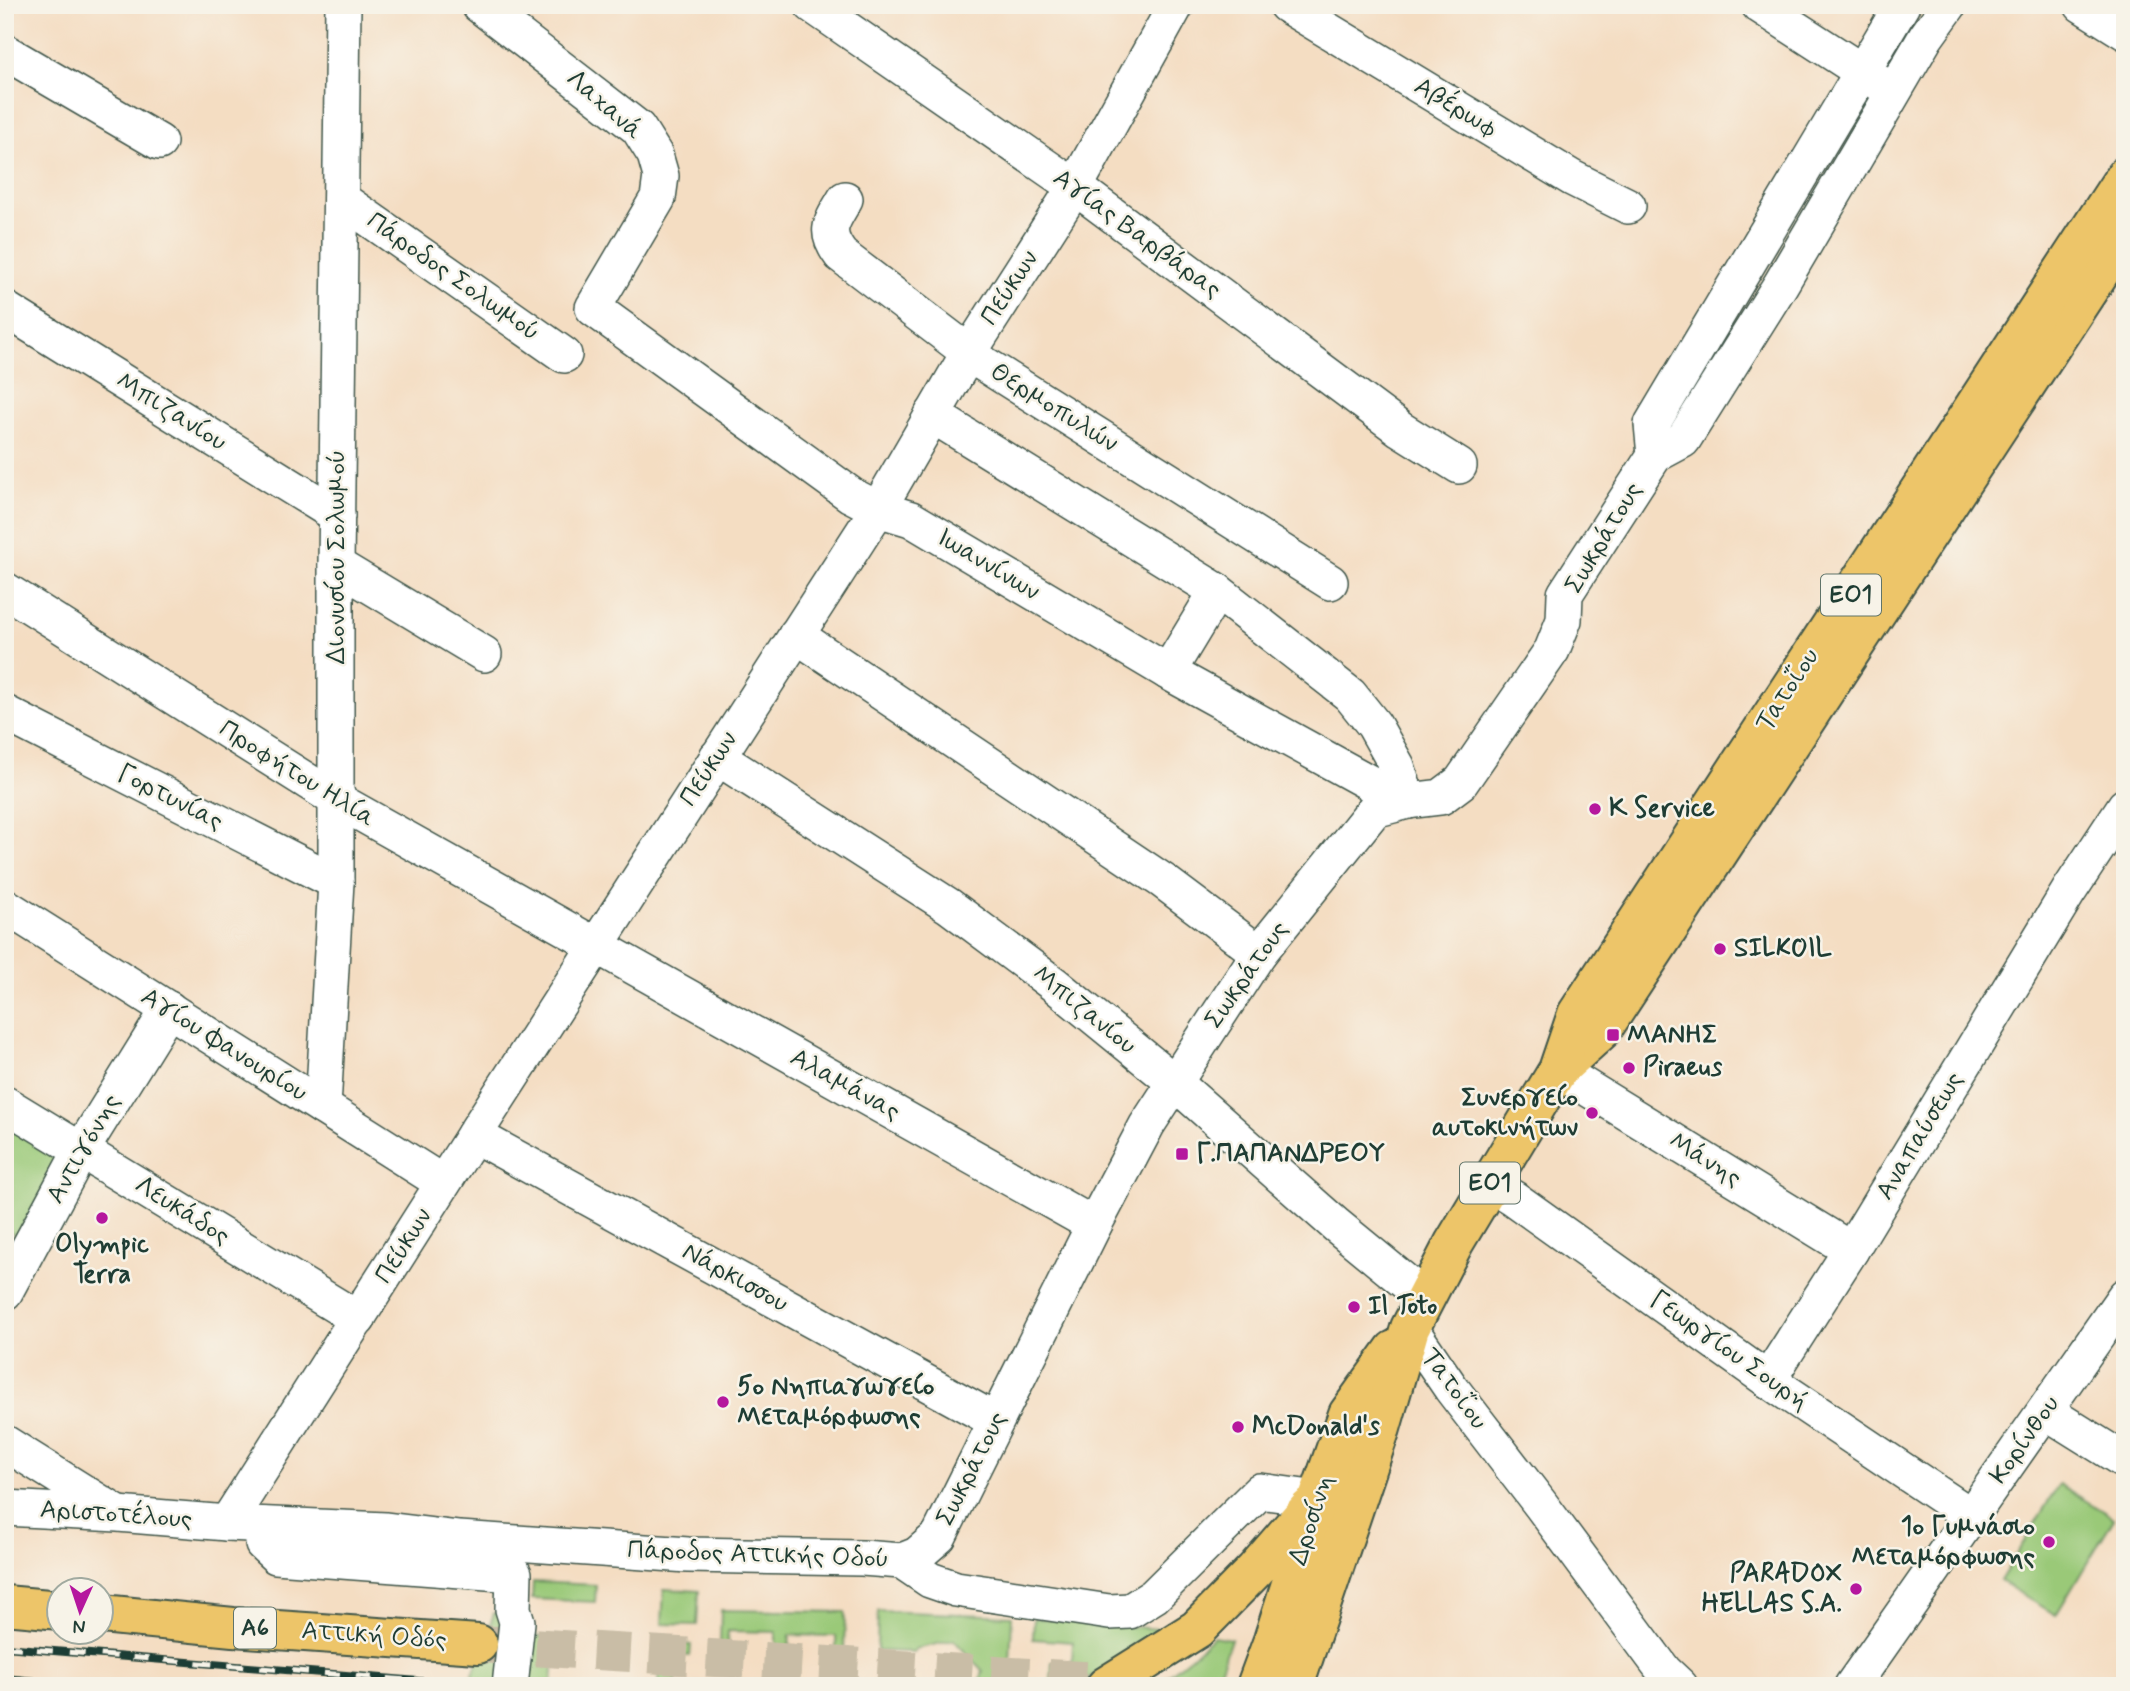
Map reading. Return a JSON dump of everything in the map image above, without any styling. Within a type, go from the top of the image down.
[{"type":"main road","name":"Τατοΐου","points":[[1417,1313],[1489,1183],[1558,1070],[1577,1014],[2125,176]]},
{"type":"main road","name":"Τατοΐου","points":[[1558,1070],[1602,1030],[2125,234]]},
{"type":"main road","name":"Δροσίνη","points":[[1294,1686],[1290,1642],[1318,1499],[1348,1414],[1417,1313]]},
{"type":"main road","name":"Δροσίνη","points":[[1256,1686],[1290,1642],[1381,1428],[1417,1313]]},
{"type":"main road","points":[[1106,1686],[1197,1629],[1255,1570],[1318,1499]]},
{"type":"main road","points":[[5,1605],[46,1609]]},
{"type":"main road","name":"Αττική Οδός","points":[[116,1615],[233,1627],[478,1644]]},
{"type":"street","name":"Διονυσίου Σολωμού","points":[[323,1108],[336,882],[336,565],[343,5]]},
{"type":"street","name":"Λαχανά","points":[[479,5],[638,128],[655,155],[661,176],[658,198],[593,308]]},
{"type":"street","name":"Πεύκων","points":[[227,1523],[878,509],[968,354],[1075,187],[1176,5]]},
{"type":"street","name":"Αβέρωφ","points":[[1286,5],[1572,178],[1628,206]]},
{"type":"street","points":[[1759,5],[1893,92]]},
{"type":"street","name":"Σωκράτους","points":[[1655,455],[1652,425],[1902,5]]},
{"type":"street","name":"Σωκράτους","points":[[902,1561],[917,1555],[939,1536],[1094,1224],[1147,1125],[1259,953],[1374,810],[1402,802],[1441,797],[1461,782],[1552,650],[1564,620],[1565,594],[1655,455],[1683,440],[1741,349],[1926,37],[1949,5]]},
{"type":"street","points":[[2082,5],[2125,32]]},
{"type":"street","name":"Αγίας Βαρβάρας","points":[[824,9],[1075,187],[1400,429],[1460,466]]},
{"type":"street","points":[[5,52],[159,142]]},
{"type":"street","name":"Πάροδος Σολωμού","points":[[341,199],[564,355]]},
{"type":"street","name":"Θερμοπυλών","points":[[845,200],[831,223],[830,230],[833,244],[841,255],[968,354],[1330,582]]},
{"type":"street","points":[[1784,202],[1816,224]]},
{"type":"street","name":"Ιωαννίνων","points":[[593,308],[852,495],[878,509],[911,519],[1168,672],[1402,802]]},
{"type":"street","name":"Μπιζανίου","points":[[5,309],[337,515]]},
{"type":"street","points":[[1708,329],[1741,349]]},
{"type":"street","points":[[932,415],[1217,591],[1350,695],[1374,725],[1397,766],[1402,802]]},
{"type":"street","points":[[336,565],[484,654]]},
{"type":"street","name":"Προφήτου Ηλία","points":[[5,590],[337,800],[595,946]]},
{"type":"street","points":[[1168,672],[1217,591]]},
{"type":"street","points":[[796,635],[1163,881],[1259,953]]},
{"type":"street","name":"Γορτυνίας","points":[[5,713],[336,882]]},
{"type":"street","name":"Μπιζανίου","points":[[717,757],[949,906],[1055,985],[1174,1082],[1318,1209],[1417,1313]]},
{"type":"street","name":"Αναπαύσεως","points":[[1768,1380],[1851,1250],[2069,891],[2125,806]]},
{"type":"street","name":"Αγίου Φανουρίου","points":[[5,906],[443,1184]]},
{"type":"street","name":"Αλαμάνας","points":[[595,946],[1094,1224]]},
{"type":"street","name":"Αντιγόνης","points":[[10,1269],[169,1009]]},
{"type":"street","name":"Μάνης","points":[[1558,1070],[1851,1250]]},
{"type":"street","name":"Λευκάδος","points":[[5,1104],[358,1319]]},
{"type":"street","name":"Νάρκισσου","points":[[474,1135],[996,1421]]},
{"type":"street","name":"Γεωργίου Σουρή","points":[[1489,1183],[1768,1380],[1971,1516]]},
{"type":"street","name":"Κορίνθου","points":[[1852,1686],[2125,1296]]},
{"type":"street","name":"Τατοΐου","points":[[1417,1313],[1451,1388],[1664,1671],[1680,1686]]},
{"type":"street","points":[[2045,1411],[2125,1461]]},
{"type":"street","points":[[5,1443],[118,1514]]},
{"type":"street","name":"Πάροδος Αττικής Οδού","points":[[227,1523],[386,1530],[459,1539],[688,1555],[839,1557],[902,1561],[930,1580],[956,1589],[1108,1612],[1130,1611],[1154,1596],[1260,1491],[1318,1499]]},
{"type":"street","name":"Αριστοτέλους","points":[[5,1507],[227,1523]]},
{"type":"street","points":[[264,1525],[263,1544],[276,1556],[514,1574],[513,1609],[517,1622],[510,1686]]},
{"type":"green space","points":[[5,1121],[64,1157],[17,1236],[5,1229]]},
{"type":"green space","points":[[2059,1484],[2114,1518],[2056,1615],[2000,1581]]},
{"type":"green space","points":[[533,1582],[596,1585],[595,1602],[532,1599]]},
{"type":"green space","points":[[664,1589],[699,1591],[697,1625],[662,1624]]},
{"type":"green space","points":[[721,1610],[845,1612],[844,1653],[836,1652],[836,1636],[790,1635],[789,1648],[776,1648],[776,1632],[728,1631],[727,1646],[720,1646]]},
{"type":"green space","points":[[878,1611],[1012,1616],[1009,1686],[979,1686],[983,1671],[954,1640],[915,1649],[914,1652],[877,1651]]},
{"type":"green space","points":[[494,1613],[507,1614],[502,1686],[469,1686]]},
{"type":"green space","points":[[1034,1618],[1159,1629],[1127,1654],[1077,1686],[1026,1686],[1026,1682],[1051,1684],[1052,1662],[1072,1663],[1073,1642],[1033,1639]]},
{"type":"green space","points":[[522,1636],[555,1637],[552,1686],[520,1686]]},
{"type":"green space","points":[[1213,1636],[1231,1639],[1215,1686],[1155,1686],[1191,1657]]},
{"type":"green space","points":[[661,1643],[691,1645],[690,1656],[678,1655],[676,1686],[659,1686]]},
{"type":"tunnel","points":[[479,1644],[1115,1682],[1144,1686]]},
{"type":"railway","points":[[5,1647],[467,1685]]},
{"type":"railway","points":[[5,1678],[86,1686]]},
{"type":"place","name":"K Service","points":[[1595,809]]},
{"type":"place","name":"SILKOIL","points":[[1720,949]]},
{"type":"place","name":"ΜΑΝΗΣ","points":[[1613,1035]]},
{"type":"place","name":"Piraeus","points":[[1629,1068]]},
{"type":"place","name":"Συνεργείο αυτοκινήτων","points":[[1592,1113]]},
{"type":"place","name":"Γ.ΠΑΠΑΝΔΡΕΟΥ","points":[[1182,1154]]},
{"type":"place","name":"Olympic Terra","points":[[102,1218]]},
{"type":"place","name":"Il Toto","points":[[1354,1307]]},
{"type":"place","name":"5ο Νηπιαγωγείο Μεταμόρφωσης","points":[[723,1402]]},
{"type":"place","name":"McDonald's","points":[[1238,1427]]},
{"type":"place","name":"1ο Γυμνάσιο Μεταμόρφωσης","points":[[2049,1542]]},
{"type":"place","name":"PARADOX HELLAS S.A.","points":[[1856,1589]]}]
